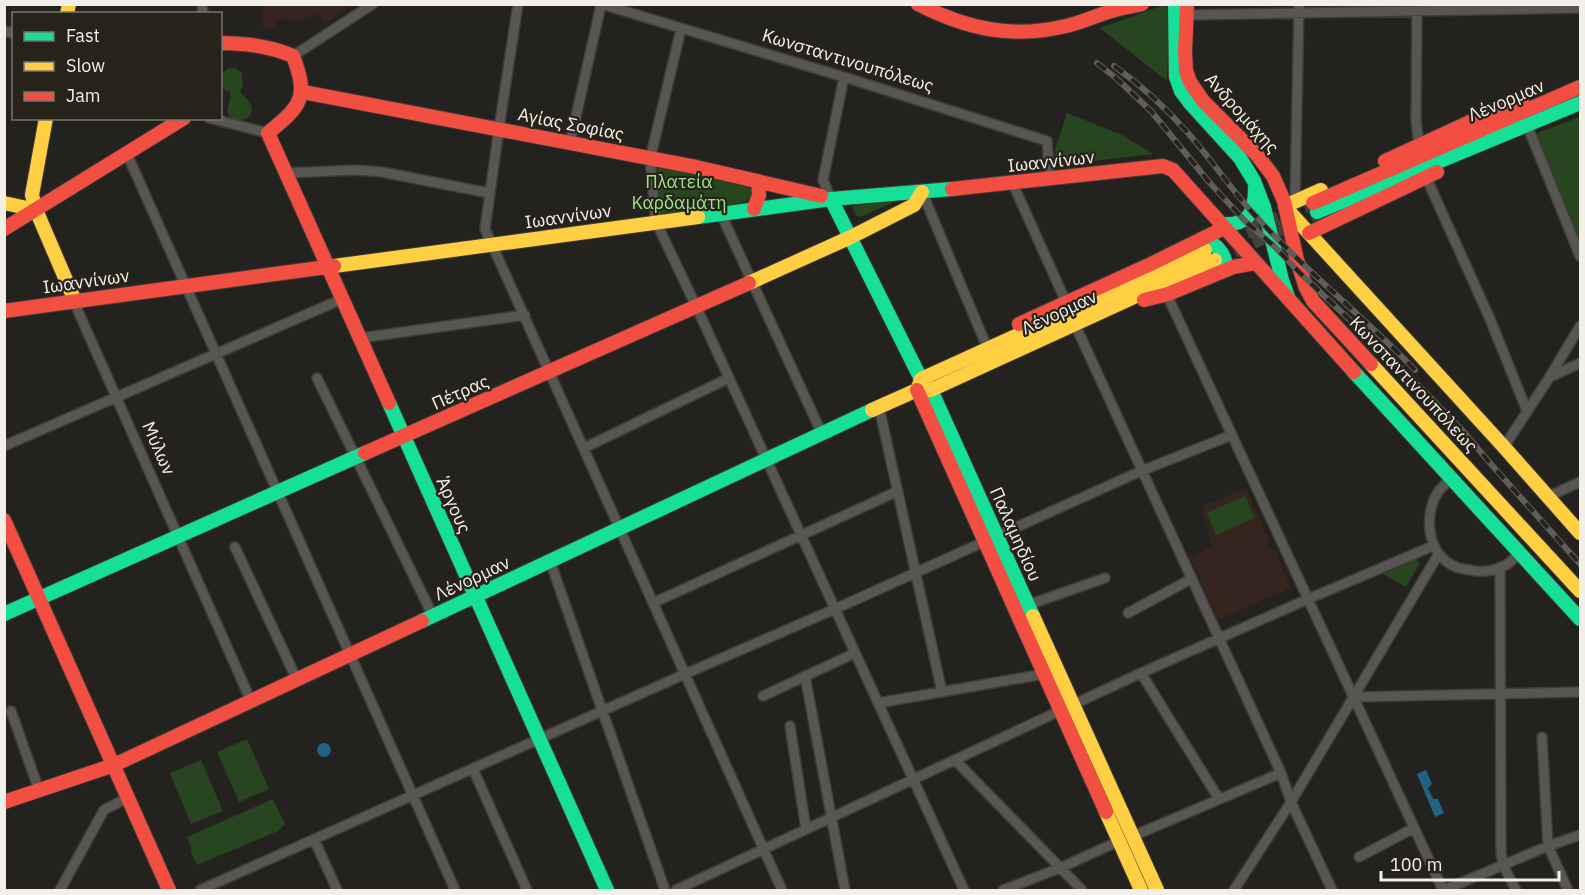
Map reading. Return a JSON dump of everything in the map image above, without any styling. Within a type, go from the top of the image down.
[{"type":"street","points":[[293,56],[372,4]]},
{"type":"street","points":[[518,4],[485,229],[782,891]]},
{"type":"street","points":[[918,4],[960,24],[1008,33],[1027,33],[1064,27],[1120,7],[1142,4]]},
{"type":"street","name":"Ανδρομάχης","points":[[1175,4],[1176,77],[1181,91],[1240,158],[1254,181]]},
{"type":"street","points":[[570,143],[601,5]]},
{"type":"street","name":"Κωνσταντινουπόλεως","points":[[601,5],[1047,141],[1050,180]]},
{"type":"street","points":[[1187,10],[1581,8]]},
{"type":"street","points":[[1299,9],[1290,204],[1498,110],[1539,105]]},
{"type":"street","points":[[1419,146],[1416,121],[1422,9]]},
{"type":"street","name":"Ανδρομάχης","points":[[1187,10],[1187,75],[1191,86],[1266,166],[1290,204]]},
{"type":"street","points":[[681,29],[650,159],[656,222],[964,891]]},
{"type":"street","points":[[217,120],[268,133],[295,110],[301,101],[303,92],[302,78],[293,56],[265,46],[222,43]]},
{"type":"street","points":[[831,199],[823,180],[843,77]]},
{"type":"street","name":"Λένορμαν","points":[[1581,87],[1315,207],[1581,103]]},
{"type":"street","name":"Αγίας Σοφίας","points":[[303,92],[696,167],[831,199]]},
{"type":"street","points":[[36,210],[32,195],[46,120]]},
{"type":"street","points":[[4,229],[181,120]]},
{"type":"street","points":[[1308,233],[1426,177],[1527,125],[1581,256]]},
{"type":"street","name":"Άργους","points":[[268,133],[607,891]]},
{"type":"street","points":[[127,154],[455,891]]},
{"type":"street","name":"Ιωαννίνων","points":[[4,311],[831,199],[1050,180],[1163,166],[1173,171],[1222,226]]},
{"type":"street","points":[[286,173],[356,170],[382,172],[489,193]]},
{"type":"street","points":[[1426,177],[1490,319],[1527,411]]},
{"type":"street","points":[[754,209],[759,200],[758,181]]},
{"type":"street","points":[[1208,249],[1222,226],[1240,224],[1249,217],[1254,204],[1254,181]]},
{"type":"street","name":"Κωνσταντινουπόλεως","points":[[1254,181],[1264,207],[1282,280],[1292,304]]},
{"type":"street","points":[[1012,182],[1066,302]]},
{"type":"street","points":[[922,192],[984,340],[1151,264],[1208,249],[1214,244],[1226,259],[1226,270]]},
{"type":"street","name":"Πέτρας","points":[[4,614],[851,237],[914,205],[922,192]]},
{"type":"street","name":"Παλαμηδίου","points":[[831,199],[851,237],[991,538],[1029,605],[1119,841],[1141,891]]},
{"type":"street","points":[[4,203],[36,210]]},
{"type":"street","name":"Κωνσταντινουπόλεως","points":[[1290,204],[1308,233],[1581,533]]},
{"type":"street","name":"Κωνσταντινουπόλεως","points":[[1290,204],[1301,274],[1313,301],[1581,591]]},
{"type":"street","name":"Μύλων","points":[[36,210],[251,701]]},
{"type":"street","points":[[721,214],[822,434]]},
{"type":"street","name":"Κωνσταντινουπόλεως","points":[[1222,226],[1581,619]]},
{"type":"street","name":"Λένορμαν","points":[[4,802],[114,765],[879,407],[973,355],[1208,249]]},
{"type":"street","name":"Λένορμαν","points":[[919,384],[932,390],[993,362],[1208,249]]},
{"type":"street","points":[[993,362],[1009,362],[1154,296],[1167,295],[1239,265],[1255,263]]},
{"type":"street","points":[[1167,295],[1444,891],[1548,846],[1581,835]]},
{"type":"street","points":[[4,446],[342,299]]},
{"type":"street","points":[[360,338],[525,315]]},
{"type":"street","points":[[1504,447],[1581,326]]},
{"type":"street","points":[[1078,331],[1281,773],[1291,801],[1332,891]]},
{"type":"street","name":"Λένορμαν","points":[[973,355],[984,340]]},
{"type":"street","points":[[1549,378],[1581,363]]},
{"type":"street","points":[[317,378],[432,616]]},
{"type":"street","points":[[584,448],[729,378]]},
{"type":"street","name":"Παλαμηδίου","points":[[932,390],[1044,674],[1067,707],[1133,836],[1158,891]]},
{"type":"street","points":[[879,407],[942,692]]},
{"type":"street","points":[[200,891],[1142,471],[1232,435]]},
{"type":"street","points":[[1451,478],[1439,491],[1431,507],[1428,526],[1436,550],[1455,567],[1474,571],[1492,571],[1507,564],[1520,553]]},
{"type":"street","points":[[1547,496],[1581,482]]},
{"type":"street","points":[[653,603],[898,491]]},
{"type":"street","points":[[6,528],[169,891]]},
{"type":"street","points":[[235,547],[297,680]]},
{"type":"street","points":[[676,891],[1218,638],[1308,599],[1436,550]]},
{"type":"street","points":[[1234,891],[1354,697],[1436,550]]},
{"type":"street","points":[[550,561],[665,891]]},
{"type":"street","points":[[1500,567],[1501,853],[1503,865],[1516,891]]},
{"type":"street","points":[[1029,605],[1105,578]]},
{"type":"street","points":[[1128,613],[1191,579]]},
{"type":"street","points":[[763,696],[855,654]]},
{"type":"street","points":[[1141,673],[1219,799]]},
{"type":"street","points":[[878,703],[1044,674]]},
{"type":"street","points":[[805,676],[845,891]]},
{"type":"street","points":[[1354,697],[1581,692]]},
{"type":"street","points":[[10,711],[39,790]]},
{"type":"street","points":[[790,726],[806,829]]},
{"type":"street","points":[[1542,737],[1548,846],[1568,891]]},
{"type":"street","points":[[955,760],[1082,891]]},
{"type":"street","points":[[472,769],[527,891]]},
{"type":"street","points":[[1133,836],[1281,773]]},
{"type":"street","points":[[60,891],[104,810],[127,798]]},
{"type":"street","points":[[1359,857],[1414,828]]},
{"type":"street","points":[[314,839],[337,891]]},
{"type":"street","points":[[1009,889],[1119,841]]},
{"type":"shaded area","points":[[261,4],[353,5],[322,25],[322,18],[319,14],[305,20],[276,19],[276,29],[262,27]]},
{"type":"shaded area","points":[[1246,488],[1270,540],[1267,544],[1270,549],[1275,550],[1290,588],[1277,594],[1276,592],[1272,594],[1273,596],[1218,620],[1190,557],[1213,546],[1202,506]]},
{"type":"green space","points":[[1164,5],[1169,11],[1167,81],[1100,28]]},
{"type":"green space","points":[[235,68],[242,73],[243,85],[240,91],[252,108],[249,117],[245,119],[231,119],[229,116],[230,92],[222,88],[224,72]]},
{"type":"green space","points":[[1067,113],[1122,135],[1153,154],[1061,165],[1056,163],[1055,150]]},
{"type":"green space","points":[[1580,117],[1580,247],[1538,147],[1536,135]]},
{"type":"green space","name":"Πλατεία Καρδαμάτη","points":[[656,165],[749,185],[753,190],[752,196],[745,202],[660,215]]},
{"type":"green space","points":[[894,201],[861,217],[856,216],[852,207],[855,205]]},
{"type":"green space","points":[[1245,496],[1255,518],[1216,535],[1207,513]]},
{"type":"green space","points":[[1415,559],[1420,563],[1406,587],[1383,574]]},
{"type":"green space","points":[[247,739],[269,789],[239,802],[217,752]]},
{"type":"green space","points":[[201,760],[223,811],[191,824],[170,773]]},
{"type":"green space","points":[[273,799],[285,824],[278,831],[197,865],[187,837]]},
{"type":"water","points":[[321,743],[327,743],[331,750],[327,757],[321,757],[317,753],[317,747]]},
{"type":"water","points":[[1426,770],[1432,784],[1428,788],[1433,799],[1438,799],[1444,813],[1435,817],[1417,774]]},
{"type":"tunnel","points":[[1208,249],[1313,203]]},
{"type":"tunnel","points":[[1215,260],[1317,212]]},
{"type":"railway","points":[[1097,63],[1151,111],[1209,182],[1245,221],[1403,370],[1463,431],[1580,564]]},
{"type":"railway","points":[[1114,66],[1171,115],[1271,232],[1415,370]]},
{"type":"traffic: fast","points":[[1175,4],[1176,77],[1181,91],[1240,158],[1254,181],[1264,207],[1288,297]]},
{"type":"traffic: fast","points":[[1317,212],[1580,103]]},
{"type":"traffic: fast","points":[[1220,224],[1237,223],[1248,216],[1253,205],[1255,188]]},
{"type":"traffic: fast","points":[[698,217],[831,199],[952,189]]},
{"type":"traffic: fast","points":[[831,199],[921,379],[931,390],[1033,616]]},
{"type":"traffic: fast","points":[[1204,238],[1220,251],[1225,259],[1226,270]]},
{"type":"traffic: fast","points":[[1354,372],[1580,619]]},
{"type":"traffic: fast","points":[[389,403],[607,890]]},
{"type":"traffic: fast","points":[[422,621],[872,410]]},
{"type":"traffic: fast","points":[[4,614],[365,453]]},
{"type":"traffic: slow","points":[[67,12],[69,4]]},
{"type":"traffic: slow","points":[[46,120],[32,195],[36,210],[75,301]]},
{"type":"traffic: slow","points":[[1285,206],[1321,190]]},
{"type":"traffic: slow","points":[[749,283],[851,237],[914,205],[922,192]]},
{"type":"traffic: slow","points":[[4,203],[36,210]]},
{"type":"traffic: slow","points":[[1286,208],[1580,533]]},
{"type":"traffic: slow","points":[[334,266],[698,217]]},
{"type":"traffic: slow","points":[[919,385],[921,379],[1205,250]]},
{"type":"traffic: slow","points":[[872,410],[917,390],[931,390],[1215,260]]},
{"type":"traffic: slow","points":[[1371,364],[1580,591]]},
{"type":"traffic: slow","points":[[1033,616],[1157,890]]},
{"type":"traffic: slow","points":[[1106,812],[1141,890]]},
{"type":"traffic: jam","points":[[918,4],[936,13],[972,25],[1027,32],[1066,26],[1142,4]]},
{"type":"traffic: jam","points":[[1187,4],[1185,52],[1186,71],[1190,82],[1203,101],[1257,155],[1273,176],[1284,201],[1297,260],[1306,288],[1313,301],[1371,364]]},
{"type":"traffic: jam","points":[[222,43],[257,46],[293,56],[300,82],[299,100],[295,108],[268,133],[389,403]]},
{"type":"traffic: jam","points":[[1313,203],[1580,87]]},
{"type":"traffic: jam","points":[[303,92],[696,167],[821,196]]},
{"type":"traffic: jam","points":[[1385,161],[1498,109],[1525,106]]},
{"type":"traffic: jam","points":[[4,229],[181,120]]},
{"type":"traffic: jam","points":[[952,189],[1163,166],[1173,170],[1354,372]]},
{"type":"traffic: jam","points":[[1309,233],[1437,172]]},
{"type":"traffic: jam","points":[[754,209],[759,195],[758,181]]},
{"type":"traffic: jam","points":[[1019,324],[1224,228]]},
{"type":"traffic: jam","points":[[1144,300],[1168,294],[1233,267],[1255,263]]},
{"type":"traffic: jam","points":[[4,311],[334,266]]},
{"type":"traffic: jam","points":[[365,453],[749,283]]},
{"type":"traffic: jam","points":[[917,390],[1106,812]]},
{"type":"traffic: jam","points":[[4,520],[169,890]]},
{"type":"traffic: jam","points":[[4,802],[114,765],[422,621]]}]
